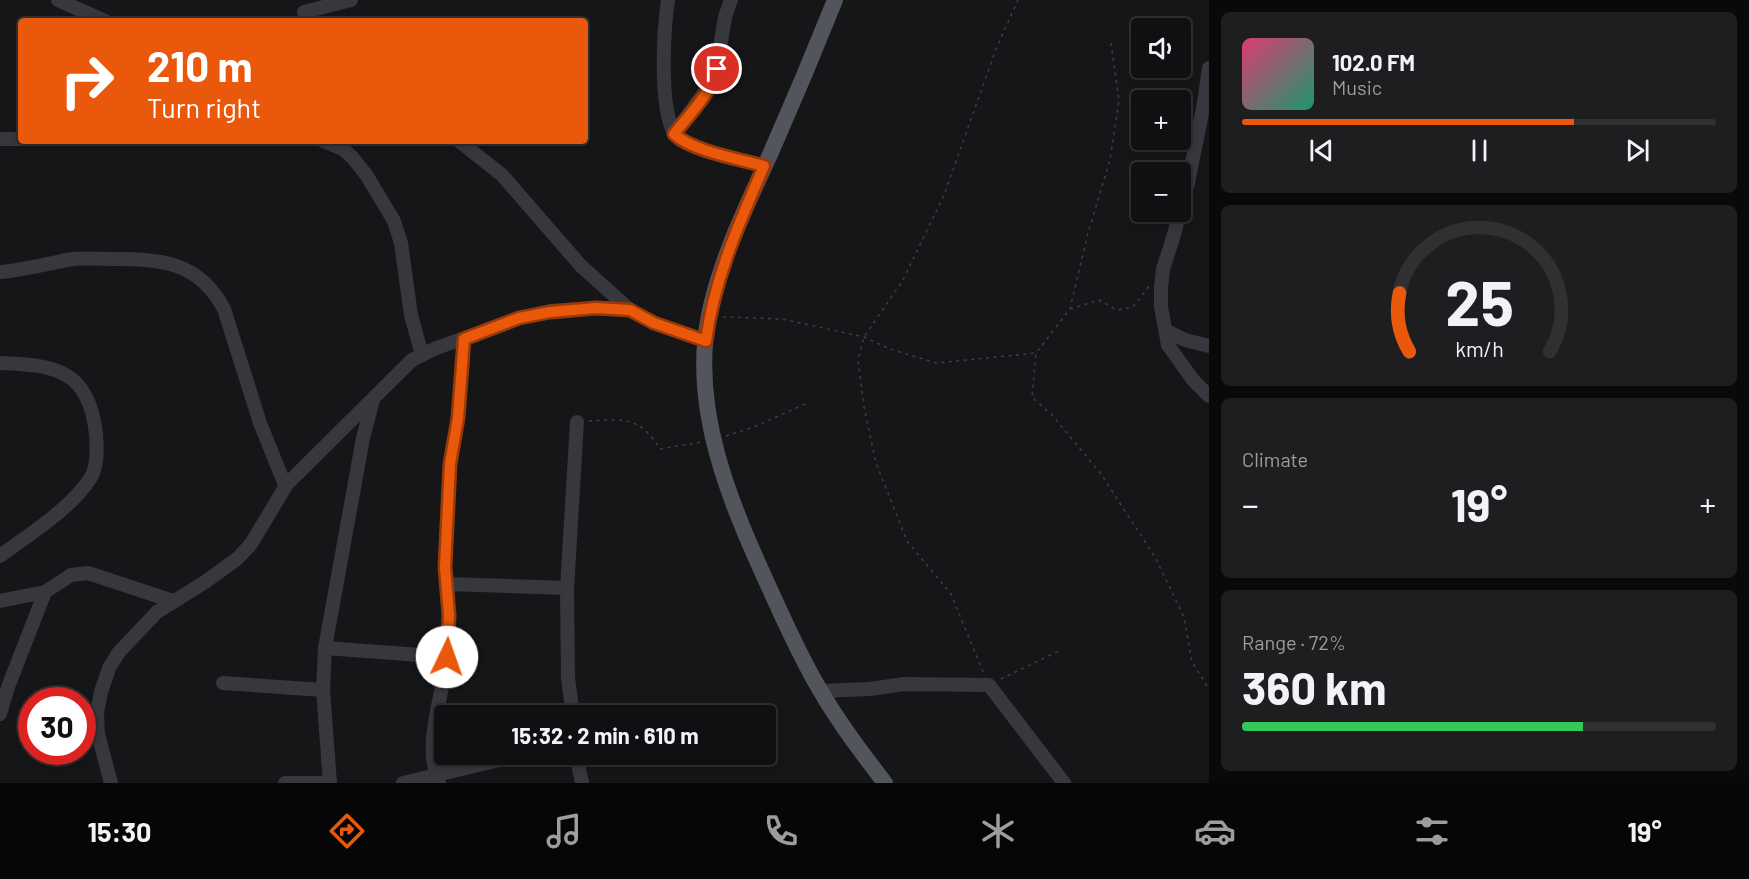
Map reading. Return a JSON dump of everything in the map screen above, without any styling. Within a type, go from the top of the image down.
[{"type":"main road","points":[[835,0],[799,90],[731,242],[709,315],[705,380],[709,419],[738,521],[795,644],[820,691],[885,783]]},
{"type":"street","points":[[58,0],[98,18]]},
{"type":"street","points":[[303,11],[351,0]]},
{"type":"street","points":[[668,0],[665,18],[664,68],[668,119],[674,134],[680,140],[693,146],[764,166]]},
{"type":"street","points":[[674,134],[715,78],[725,17],[731,0]]},
{"type":"street","points":[[1209,68],[1188,183],[1163,269],[1161,307],[1171,351],[1193,380],[1209,396]]},
{"type":"street","points":[[0,139],[18,139]]},
{"type":"street","points":[[330,144],[343,149],[353,158],[367,176],[394,221],[401,243],[411,315],[422,355]]},
{"type":"street","points":[[463,144],[502,175],[581,266],[630,310],[654,323],[706,341]]},
{"type":"street","points":[[0,272],[34,268],[74,259],[151,259],[173,263],[205,281],[224,309],[260,423],[285,485]]},
{"type":"street","points":[[111,783],[98,734],[97,711],[109,668],[119,652],[157,612],[238,558],[251,544],[285,485],[412,360],[519,318],[550,312],[596,308],[630,310]]},
{"type":"street","points":[[1167,331],[1185,340],[1209,346]]},
{"type":"street","points":[[437,779],[431,759],[447,657],[449,615],[445,567],[450,464],[458,418],[464,339]]},
{"type":"street","points":[[0,363],[37,365],[58,370],[73,379],[86,395],[94,421],[98,452],[92,476],[77,496],[0,556]]},
{"type":"street","points":[[285,783],[330,783],[323,690],[325,648],[363,438],[373,400]]},
{"type":"street","points":[[572,705],[568,678],[567,588],[577,422]]},
{"type":"street","points":[[0,601],[45,592],[71,575],[88,573],[173,601]]},
{"type":"street","points":[[446,584],[567,588]]},
{"type":"street","points":[[0,714],[8,687],[45,592]]},
{"type":"street","points":[[325,648],[447,657]]},
{"type":"street","points":[[223,683],[323,690]]},
{"type":"street","points":[[820,691],[870,689],[904,684],[989,685],[1064,783]]},
{"type":"street","points":[[403,783],[437,779],[486,765]]},
{"type":"street","points":[[578,765],[582,783]]},
{"type":"path","points":[[1018,0],[996,49],[944,195],[903,280],[864,337],[858,360],[864,407],[876,464],[907,541],[951,594],[989,685],[1062,650]]},
{"type":"path","points":[[1111,43],[1119,100],[1110,160],[1088,233],[1070,309],[1036,353],[1032,397],[1053,416],[1101,474],[1155,556],[1184,617],[1192,662],[1209,689]]},
{"type":"path","points":[[1070,309],[1099,300],[1117,310],[1132,307],[1163,269]]},
{"type":"path","points":[[709,315],[782,318],[864,337],[890,349],[936,363],[1036,353]]},
{"type":"path","points":[[577,422],[611,420],[636,423],[652,435],[660,449],[714,439],[754,427],[805,404]]},
{"type":"route","points":[[447,657],[449,615],[445,567],[450,464],[458,418],[464,339],[519,318],[550,312],[596,308],[630,310],[671,330],[706,341],[709,315],[731,242],[764,166],[693,146],[680,140],[674,134],[715,78],[717,69]]}]
